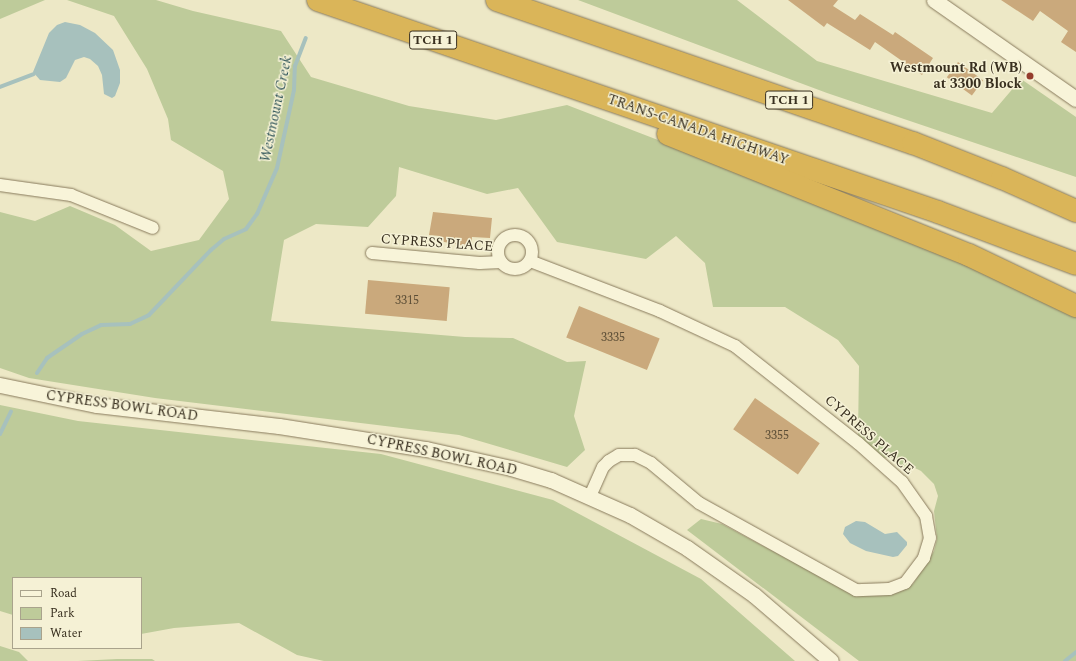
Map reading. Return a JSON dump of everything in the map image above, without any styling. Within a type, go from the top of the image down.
[{"type":"highway","name":"TRANS-CANADA HIGHWAY","points":[[318,0],[938,212],[1076,264]]},
{"type":"highway","name":"TCH 1","points":[[497,0],[920,146],[1002,178],[1076,211]]},
{"type":"highway","points":[[549,79],[685,142],[1006,271],[1076,306]]},
{"type":"street","points":[[934,0],[1076,98]]},
{"type":"street","points":[[0,185],[71,195],[153,228]]},
{"type":"street","name":"CYPRESS PLACE","points":[[372,254],[480,263],[501,262],[514,270],[524,267],[530,261],[532,254],[530,244],[523,237],[513,235],[503,239],[498,248],[501,262]]},
{"type":"street","name":"CYPRESS PLACE","points":[[530,261],[660,311],[735,346],[858,443],[902,482],[926,516],[930,538],[924,558],[905,583],[889,589],[856,590],[699,503],[651,463],[635,455],[619,455],[609,461],[603,467],[590,496]]},
{"type":"street","name":"CYPRESS BOWL ROAD","points":[[0,385],[97,405],[279,426],[426,449],[511,468],[590,496],[630,515],[725,573],[831,661]]},
{"type":"green space","points":[[0,0],[45,0],[0,19]]},
{"type":"green space","points":[[67,0],[156,0],[193,11],[281,31],[311,77],[409,106],[496,120],[567,105],[918,240],[1058,305],[1076,317],[1076,661],[859,661],[687,530],[701,519],[722,524],[827,580],[896,592],[913,584],[934,551],[937,539],[934,511],[938,496],[934,484],[921,471],[915,468],[908,471],[891,458],[882,458],[858,435],[859,366],[838,340],[785,307],[713,307],[705,263],[676,236],[646,259],[557,242],[518,188],[487,194],[399,167],[396,196],[368,227],[316,224],[284,240],[271,321],[465,337],[513,338],[567,362],[586,361],[574,416],[585,450],[567,467],[459,435],[155,398],[29,378],[0,368],[0,212],[35,221],[70,206],[115,225],[151,251],[199,240],[229,199],[223,171],[171,140],[168,119],[147,69],[114,16]]},
{"type":"green space","points":[[578,0],[737,0],[817,61],[992,113],[1021,79],[1076,117],[1076,177],[827,93]]},
{"type":"green space","points":[[0,405],[78,421],[381,454],[553,500],[701,579],[795,661],[324,661],[297,655],[239,623],[174,628],[142,634],[142,577],[12,577],[12,615],[0,611]]},
{"type":"green space","points":[[0,646],[19,652],[28,661],[0,661]]},
{"type":"green space","points":[[117,659],[152,659],[155,661],[78,661]]},
{"type":"water","points":[[65,22],[80,25],[95,33],[113,50],[120,70],[120,83],[115,96],[112,98],[104,94],[102,75],[98,66],[90,59],[84,57],[75,60],[66,78],[60,82],[40,80],[33,72],[49,33],[57,25]]},
{"type":"water","points":[[856,521],[865,522],[885,534],[897,532],[907,542],[907,545],[898,556],[893,557],[866,551],[850,543],[843,534],[845,527]]},
{"type":"building","points":[[788,0],[838,0],[833,6],[855,20],[860,14],[893,35],[895,32],[933,58],[922,75],[875,42],[870,50],[827,23],[824,27]]},
{"type":"building","points":[[1001,0],[1076,0],[1076,52],[1061,42],[1068,31],[1040,11],[1033,21]]},
{"type":"building","points":[[958,62],[983,80],[972,96],[947,77]]},
{"type":"building","points":[[433,212],[492,218],[490,238],[472,237],[471,247],[439,241],[440,236],[429,235]]},
{"type":"building","points":[[368,280],[450,287],[447,321],[365,314]]},
{"type":"building","points":[[579,306],[660,339],[647,370],[566,338]]},
{"type":"building","points":[[755,398],[820,443],[798,474],[733,429]]},
{"type":"waterway","name":"Westmount Creek","points":[[37,373],[47,358],[82,334],[101,325],[130,324],[149,315],[211,250],[224,239],[246,229],[257,214],[277,168],[294,90],[295,66],[306,38]]},
{"type":"waterway","points":[[0,87],[34,74]]},
{"type":"waterway","name":"Westmount Creek","points":[[0,434],[11,411]]},
{"type":"waterway","points":[[1065,661],[1076,652]]},
{"type":"place","name":"Westmount Rd (WB) at 3300 Block","points":[[1030,76]]}]
